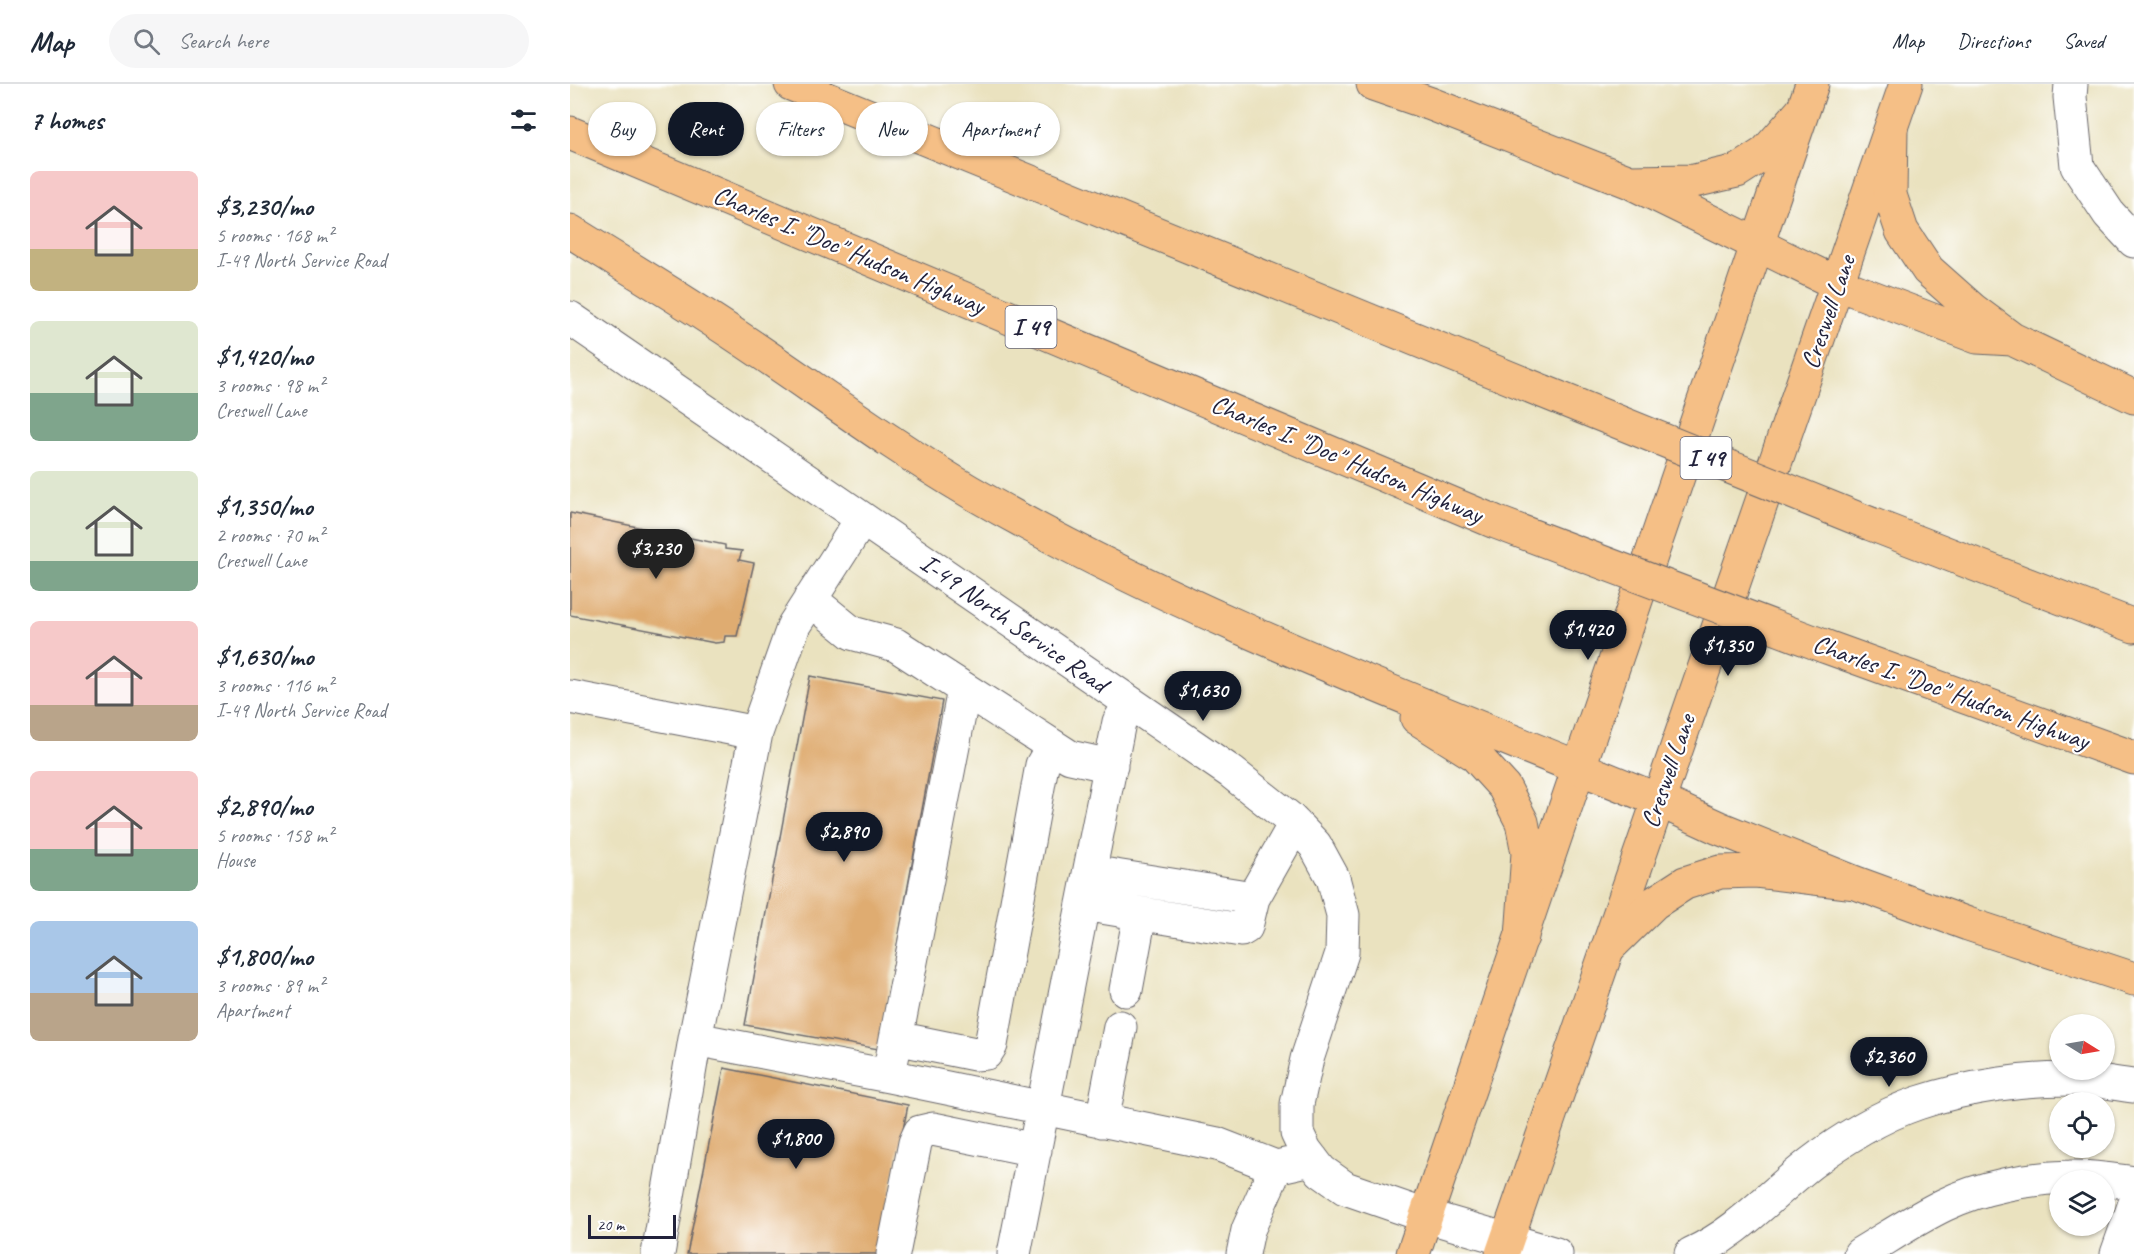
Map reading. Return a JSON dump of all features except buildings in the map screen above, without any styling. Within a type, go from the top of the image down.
[{"type":"main road","name":"I 49","points":[[791,84],[1871,524],[2134,626]]},
{"type":"main road","points":[[1373,84],[1431,104],[1630,182],[1838,284],[1977,337],[2012,339]]},
{"type":"main road","name":"Creswell Lane","points":[[1504,1247],[1906,84]]},
{"type":"main road","points":[[1630,182],[1694,181],[1737,171],[1765,153],[1807,98]]},
{"type":"main road","points":[[1413,1254],[1807,98]]},
{"type":"main road","points":[[1891,129],[1890,195],[1902,231],[1928,270],[1973,310],[2012,339],[2134,397]]},
{"type":"main road","name":"Charles I. \"Doc\" Hudson Highway","points":[[570,133],[1493,521],[2134,758]]},
{"type":"main road","points":[[570,231],[737,336],[863,424],[969,491],[1101,562],[1214,617],[1856,883],[1968,924],[2134,980]]},
{"type":"main road","points":[[1338,670],[1474,754],[1504,787],[1522,822],[1528,853],[1522,937]]},
{"type":"main road","points":[[1607,949],[1654,903],[1685,883],[1720,872],[1755,870],[1856,883]]},
{"type":"street","points":[[2071,84],[2070,97],[2077,166],[2109,214],[2134,241]]},
{"type":"street","name":"I-49 North Service Road","points":[[570,318],[1230,772],[1295,824],[1315,845],[1333,878],[1343,915],[1342,953],[1307,1059],[1297,1104],[1297,1133],[1305,1150],[1321,1171],[1345,1188],[1426,1216],[1504,1247],[1556,1254]]},
{"type":"street","points":[[658,1254],[695,1039],[756,733],[794,625],[862,519]]},
{"type":"street","points":[[810,599],[852,633],[896,645],[1070,757],[1111,766]]},
{"type":"street","points":[[889,1076],[962,700],[966,690]]},
{"type":"street","points":[[570,697],[756,733]]},
{"type":"street","points":[[1014,1254],[1119,722],[1130,704]]},
{"type":"street","points":[[896,1038],[975,1054],[986,1053],[991,1045],[1042,765],[1053,746]]},
{"type":"street","points":[[1083,904],[1241,930],[1246,927],[1253,898],[1295,824]]},
{"type":"street","points":[[1090,872],[1253,898]]},
{"type":"street","points":[[1126,990],[1140,914]]},
{"type":"street","points":[[1102,1121],[1120,1027]]},
{"type":"street","points":[[695,1039],[889,1076],[1217,1144],[1276,1167],[1312,1159]]},
{"type":"street","points":[[1691,1254],[1710,1245],[1738,1225],[1811,1163],[1869,1125],[1917,1103],[1985,1086],[2019,1081],[2081,1079],[2134,1086]]},
{"type":"street","points":[[893,1254],[915,1143],[920,1132],[933,1129],[1035,1150]]},
{"type":"street","points":[[1243,1254],[1248,1230],[1276,1167]]},
{"type":"street","points":[[1860,1254],[1944,1205],[1985,1190],[2029,1181],[2069,1177],[2134,1183]]},
{"type":"street","points":[[2117,1254],[2134,1206]]}]
